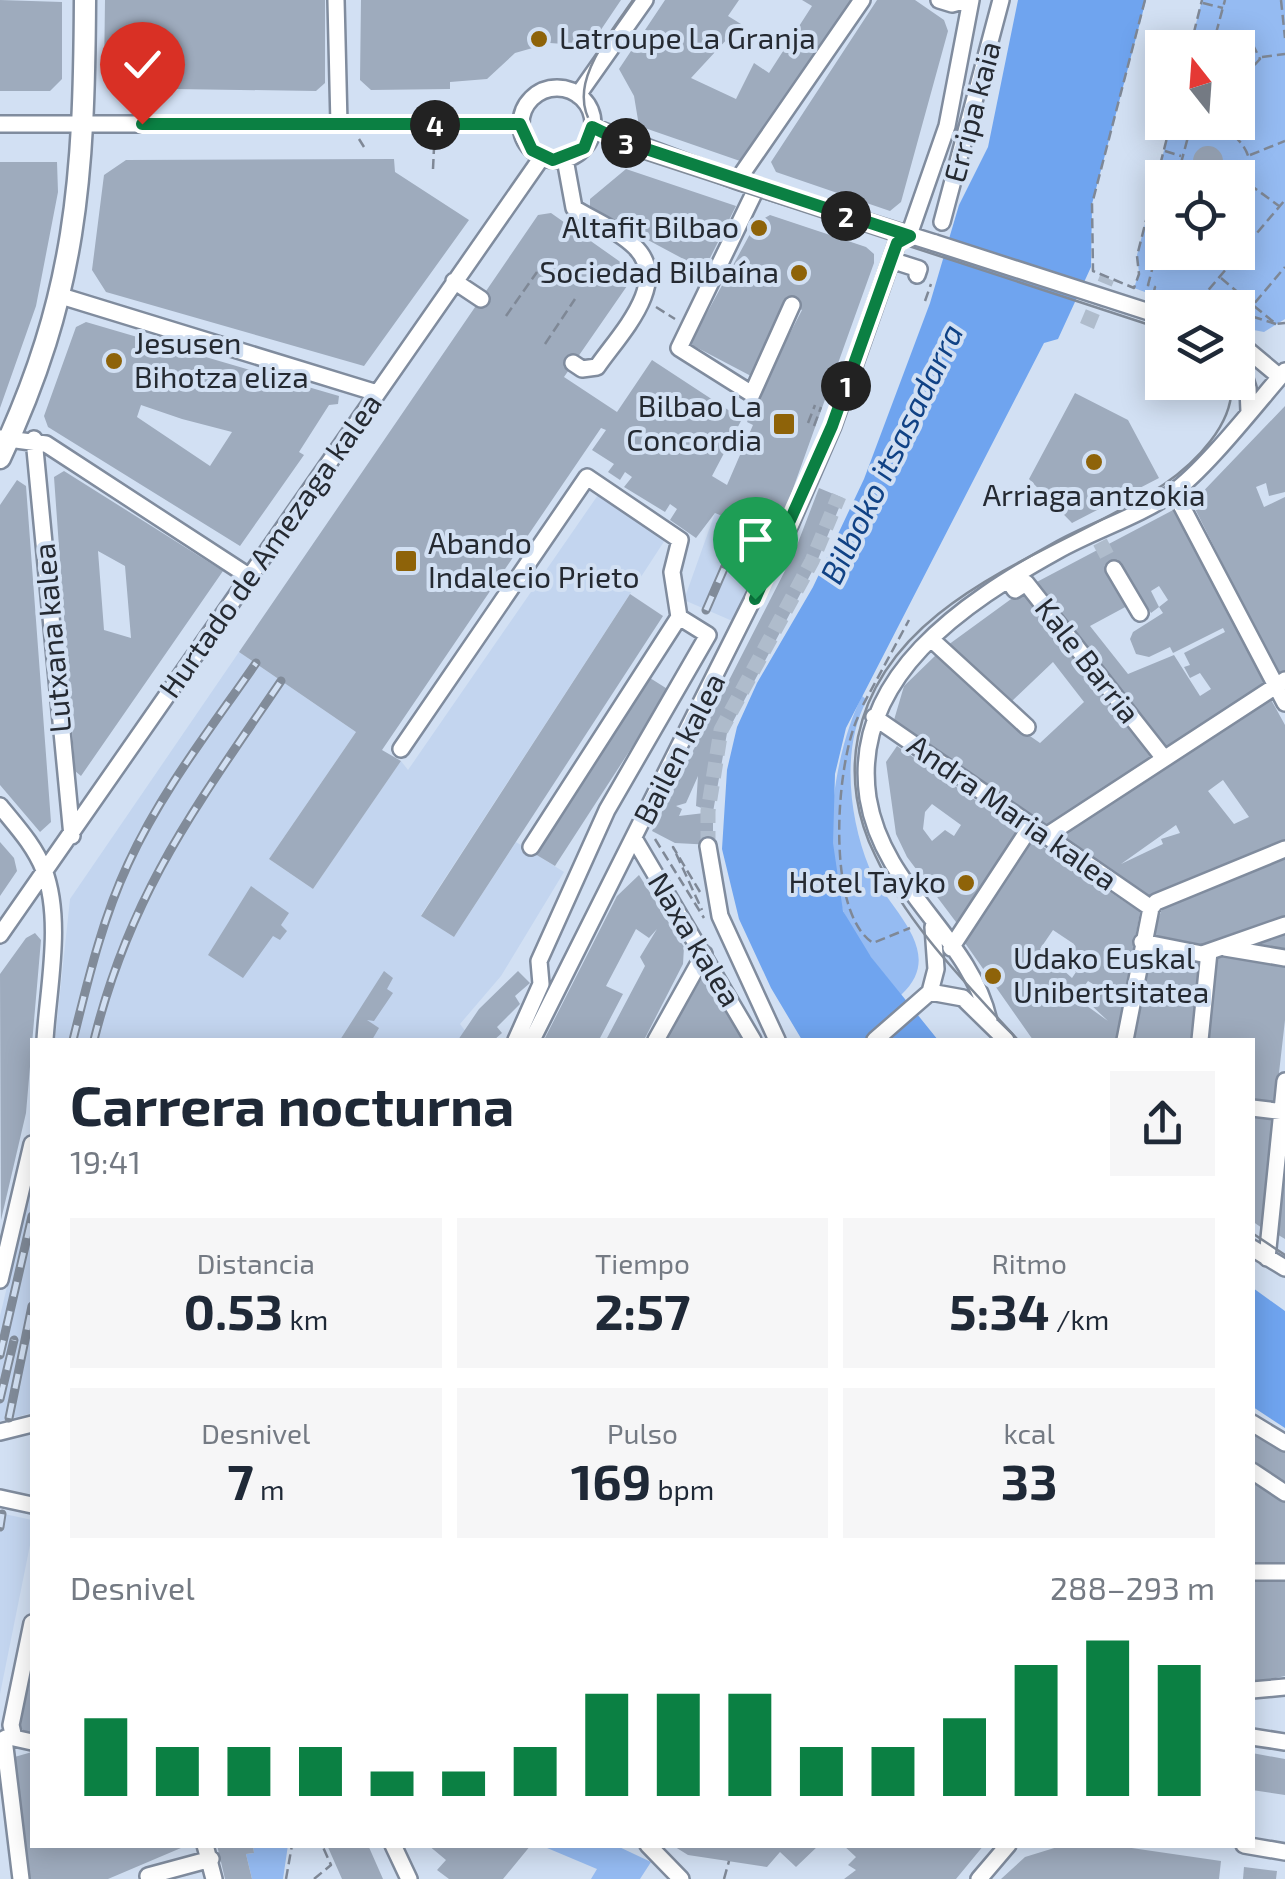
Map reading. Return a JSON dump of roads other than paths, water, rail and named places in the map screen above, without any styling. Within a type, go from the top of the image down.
[{"type":"main road","points":[[3,445],[40,364],[61,296],[78,214],[84,124],[85,0]]},
{"type":"street","points":[[336,0],[339,124]]},
{"type":"street","points":[[578,95],[645,0]]},
{"type":"street","points":[[737,181],[862,0]]},
{"type":"street","points":[[939,0],[952,4],[969,0]]},
{"type":"street","name":"Bailen kalea","points":[[533,1038],[643,842],[832,426],[897,243],[910,236],[947,126],[969,0]]},
{"type":"street","name":"Erripa kaia","points":[[942,222],[1001,0]]},
{"type":"street","points":[[556,88],[578,95],[588,108],[592,127],[584,148],[564,159],[542,157],[526,143],[520,124],[527,104],[545,90],[556,88]]},
{"type":"street","points":[[0,124],[520,124]]},
{"type":"street","points":[[592,127],[737,181],[1145,306]]},
{"type":"street","name":"Hurtado de Amezaga kalea","points":[[0,935],[542,157]]},
{"type":"street","points":[[564,159],[574,208],[633,244],[644,258],[648,286],[644,299],[597,368],[582,370],[574,363]]},
{"type":"street","points":[[758,187],[678,348],[752,394],[792,305]]},
{"type":"street","points":[[891,260],[919,269],[917,275]]},
{"type":"street","points":[[454,281],[482,299]]},
{"type":"street","points":[[61,296],[377,393]]},
{"type":"street","points":[[186,334],[191,316]]},
{"type":"street","points":[[205,340],[210,322]]},
{"type":"street","points":[[989,1021],[983,999],[951,948],[895,873],[874,823],[867,766],[874,717],[894,677],[930,639],[1008,580],[1176,498],[1282,374],[1255,354]]},
{"type":"street","points":[[1248,400],[1248,412]]},
{"type":"street","points":[[3,445],[34,440],[250,576]]},
{"type":"street","name":"Lutxana kalea","points":[[34,440],[72,836]]},
{"type":"street","points":[[401,749],[588,477],[680,540],[672,572],[679,617],[531,847]]},
{"type":"street","points":[[1176,498],[1280,683],[1285,703]]},
{"type":"street","points":[[1114,569],[1140,613]]},
{"type":"street","name":"Kale Barria","points":[[1008,580],[1015,590],[1026,583],[1163,757]]},
{"type":"street","points":[[517,1038],[541,984],[538,961],[607,810],[708,635],[679,617]]},
{"type":"street","points":[[930,639],[1027,727]]},
{"type":"street","points":[[1046,836],[1280,683]]},
{"type":"street","name":"Andra Maria kalea","points":[[874,717],[1151,908]]},
{"type":"street","points":[[0,806],[32,846],[46,874],[52,929],[45,1038]]},
{"type":"street","points":[[951,948],[1031,826]]},
{"type":"street","name":"Naxa kalea","points":[[643,842],[752,1038]]},
{"type":"street","points":[[1125,1038],[1142,942],[1156,902],[1285,849]]},
{"type":"street","points":[[707,851],[720,916],[777,1038]]},
{"type":"street","points":[[877,1038],[930,992],[936,968],[932,924]]},
{"type":"street","points":[[1217,950],[1285,924]]},
{"type":"street","points":[[1142,942],[1285,958]]},
{"type":"street","points":[[1200,1038],[1217,950]]},
{"type":"street","points":[[657,1038],[704,954]]},
{"type":"street","points":[[930,992],[962,998],[1004,1038]]},
{"type":"street","points":[[1268,1258],[1285,1081]]},
{"type":"street","points":[[1255,1108],[1283,1112]]},
{"type":"street","points":[[0,1280],[30,1152]]},
{"type":"street","points":[[1255,1250],[1285,1268]]},
{"type":"street","points":[[0,1432],[30,1424]]},
{"type":"street","points":[[1255,1425],[1285,1442]]},
{"type":"street","points":[[1255,1473],[1285,1494]]},
{"type":"street","points":[[0,1498],[30,1505]]},
{"type":"street","points":[[1255,1572],[1285,1572]]},
{"type":"street","points":[[13,1736],[30,1635]]},
{"type":"street","points":[[1255,1690],[1285,1686]]},
{"type":"street","points":[[21,1879],[4,1765],[4,1739],[13,1736],[30,1741]]},
{"type":"street","points":[[1255,1737],[1285,1742]]},
{"type":"street","points":[[1255,1847],[1285,1852]]},
{"type":"street","points":[[395,1848],[409,1879]]},
{"type":"street","points":[[650,1848],[660,1864],[681,1879]]},
{"type":"street","points":[[979,1879],[1005,1848]]},
{"type":"street","points":[[148,1876],[208,1852],[214,1879]]},
{"type":"water","name":"Bilboko itsasadarra","points":[[1018,0],[1146,0],[1092,204],[1091,267],[1058,339],[1044,343],[846,728],[835,774],[833,843],[843,911],[871,957],[936,1038],[801,1038],[771,988],[739,919],[722,849],[727,770],[737,727],[757,683],[813,587],[864,479],[930,303],[959,205],[988,147]]},
{"type":"water","points":[[1255,1289],[1285,1311],[1285,1428],[1255,1408]]},
{"type":"tunnel","points":[[1087,326],[1107,278]]},
{"type":"tunnel","points":[[708,846],[708,811],[721,730],[812,561],[839,496]]},
{"type":"tunnel","points":[[1100,542],[1114,569]]},
{"type":"tram line","points":[[633,0],[595,57],[584,96],[587,115],[598,134],[619,151],[1145,323]]},
{"type":"tram line","points":[[1016,1038],[939,953],[888,881],[860,812],[855,782],[858,737],[875,688],[903,647],[940,613],[982,583],[1163,485],[1210,441],[1230,400]]},
{"type":"tram line","points":[[1255,1235],[1285,1255]]},
{"type":"railway","points":[[706,610],[743,525]]},
{"type":"railway","points":[[74,1038],[103,928],[141,837],[204,736],[256,663]]},
{"type":"railway","points":[[95,1038],[109,987],[147,894],[195,810],[281,681]]},
{"type":"railway","points":[[0,1355],[30,1225]]},
{"type":"railway","points":[[9,1418],[30,1316]]},
{"type":"railway","points":[[0,1399],[14,1340]]},
{"type":"railway","points":[[0,1527],[2,1514]]},
{"type":"place","name":"Latroupe La Granja","points":[[539,39]]},
{"type":"place","name":"Altafit Bilbao","points":[[759,228]]},
{"type":"place","name":"Sociedad Bilbaína","points":[[799,273]]},
{"type":"place","name":"Jesusen Bihotza eliza","points":[[114,361]]},
{"type":"place","name":"Bilbao La Concordia","points":[[784,424]]},
{"type":"place","name":"Arriaga antzokia","points":[[1094,462]]},
{"type":"place","name":"Abando Indalecio Prieto","points":[[406,561]]},
{"type":"place","name":"Hotel Tayko","points":[[966,883]]},
{"type":"place","name":"Udako Euskal Unibertsitatea","points":[[993,976]]}]
